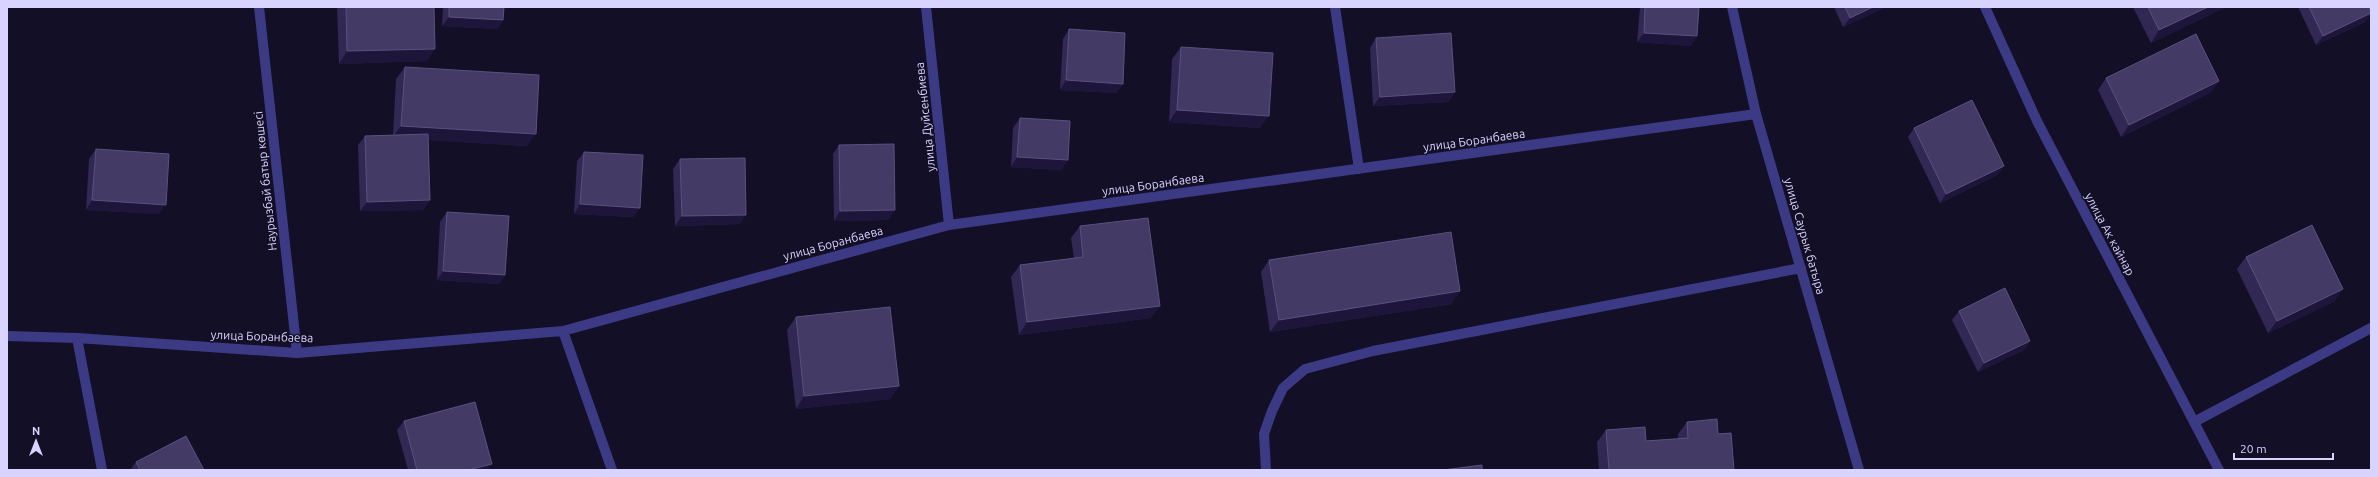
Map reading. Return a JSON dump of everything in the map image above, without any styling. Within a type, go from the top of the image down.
[{"type":"street","name":"Наурызбай батыр көшесі","points":[[259,7],[297,353]]},
{"type":"street","name":"улица Дуйсенбиева","points":[[926,7],[949,225]]},
{"type":"street","points":[[1335,7],[1359,169]]},
{"type":"street","name":"улица Саурык батыра","points":[[1732,7],[1756,114],[1859,470]]},
{"type":"street","name":"улица Ак кайнар","points":[[1985,7],[2037,121],[2219,470]]},
{"type":"street","name":"улица Боранбаева","points":[[7,336],[77,338],[297,353],[563,331],[949,225],[1756,114]]},
{"type":"street","points":[[1266,470],[1264,434],[1272,411],[1283,388],[1305,369],[1373,351],[1800,268]]},
{"type":"street","points":[[2194,422],[2371,328]]},
{"type":"street","points":[[563,331],[612,470]]},
{"type":"street","points":[[77,338],[102,470]]},
{"type":"building","points":[[346,7],[434,7],[435,49],[347,51]]},
{"type":"building","points":[[449,7],[504,7],[503,20],[449,17]]},
{"type":"building","points":[[1645,7],[1699,7],[1697,36],[1644,33]]},
{"type":"building","points":[[1845,7],[1873,7],[1850,18]]},
{"type":"building","points":[[2148,7],[2208,7],[2159,30]]},
{"type":"building","points":[[2309,7],[2369,7],[2371,13],[2323,36]]},
{"type":"building","points":[[1069,29],[1125,33],[1123,84],[1066,80]]},
{"type":"building","points":[[1451,33],[1455,92],[1380,97],[1376,38]]},
{"type":"building","points":[[2196,34],[2219,81],[2129,125],[2106,78]]},
{"type":"building","points":[[1181,47],[1273,53],[1269,116],[1177,110]]},
{"type":"building","points":[[405,67],[539,75],[536,134],[401,126]]},
{"type":"building","points":[[1972,100],[2004,166],[1946,194],[1914,128]]},
{"type":"building","points":[[1020,118],[1070,121],[1068,160],[1017,157]]},
{"type":"building","points":[[428,134],[430,200],[367,202],[365,136]]},
{"type":"building","points":[[894,144],[895,210],[840,211],[839,145]]},
{"type":"building","points":[[96,149],[169,154],[166,205],[92,200]]},
{"type":"building","points":[[584,152],[643,155],[640,208],[580,204]]},
{"type":"building","points":[[745,158],[746,215],[682,216],[680,159]]},
{"type":"building","points":[[447,212],[509,216],[505,275],[443,271]]},
{"type":"building","points":[[1148,218],[1160,306],[1027,322],[1020,265],[1083,257],[1080,226]]},
{"type":"building","points":[[2312,225],[2343,289],[2277,321],[2246,257]]},
{"type":"building","points":[[1451,232],[1460,291],[1279,320],[1269,260]]},
{"type":"building","points":[[2005,288],[2030,341],[1984,363],[1959,311]]},
{"type":"building","points":[[890,307],[899,386],[804,396],[796,317]]},
{"type":"building","points":[[475,402],[492,464],[468,470],[417,470],[404,421]]},
{"type":"building","points":[[1717,419],[1718,434],[1731,433],[1734,470],[1609,470],[1606,430],[1645,427],[1646,441],[1688,438],[1687,422]]},
{"type":"building","points":[[186,436],[204,470],[140,470],[136,462]]},
{"type":"building","points":[[1482,465],[1482,470],[1443,470]]}]
